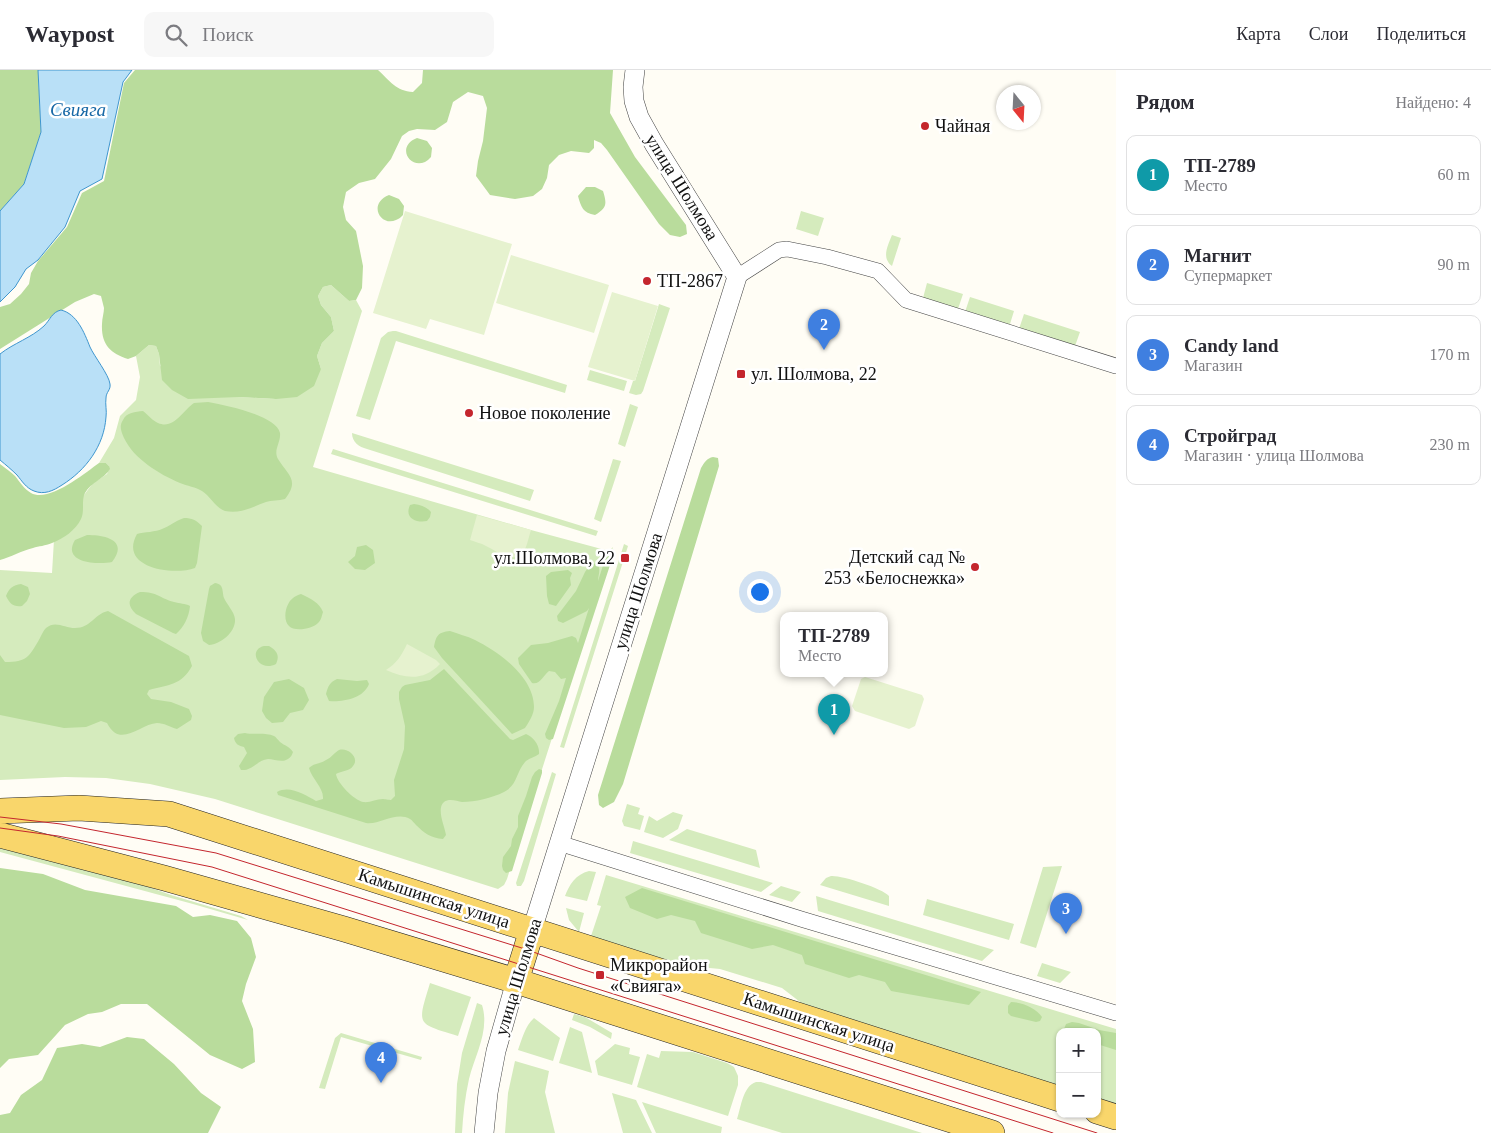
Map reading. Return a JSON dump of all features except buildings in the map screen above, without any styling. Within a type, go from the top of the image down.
[{"type":"main road","name":"Камышинская улица","points":[[0,812],[79,808],[169,814],[1056,1098]]},
{"type":"main road","points":[[0,835],[164,878],[344,929],[516,981],[992,1133]]},
{"type":"main road","name":"улица Шолмова","points":[[516,981],[532,930]]},
{"type":"main road","points":[[1101,1112],[1116,1117]]},
{"type":"street","name":"улица Шолмова","points":[[532,930],[737,277],[639,117],[634,102],[635,70]]},
{"type":"street","points":[[737,277],[779,250],[787,249],[827,257],[878,271],[906,300],[1116,366]]},
{"type":"street","points":[[559,844],[1116,1013]]},
{"type":"street","name":"улица Шолмова","points":[[484,1133],[488,1092],[496,1051],[516,981]]},
{"type":"green space","points":[[0,70],[38,70],[41,132],[24,184],[0,211]]},
{"type":"green space","points":[[135,70],[378,70],[398,88],[413,92],[422,83],[423,70],[613,70],[610,113],[635,157],[686,225],[687,234],[680,237],[670,235],[659,224],[607,150],[601,143],[594,140],[594,148],[589,153],[571,151],[559,155],[549,165],[547,178],[542,189],[533,196],[515,199],[490,195],[476,176],[487,108],[483,96],[468,92],[453,102],[447,122],[435,130],[417,129],[409,131],[402,136],[391,159],[375,179],[359,183],[346,192],[343,207],[346,220],[356,231],[363,266],[362,288],[356,300],[349,301],[331,285],[323,287],[318,296],[321,305],[331,317],[334,331],[322,343],[317,356],[321,369],[314,386],[297,397],[276,399],[239,397],[188,399],[172,390],[162,380],[159,354],[156,346],[149,345],[136,356],[128,359],[116,354],[108,347],[102,331],[104,308],[101,296],[94,294],[75,302],[0,349],[0,307],[10,304],[29,284],[31,273],[38,261],[67,227],[82,193],[104,181],[124,83]]},
{"type":"green space","points":[[417,138],[427,141],[432,148],[431,157],[425,162],[414,162],[407,156],[407,146]]},
{"type":"green space","points":[[586,187],[595,187],[603,191],[605,199],[604,208],[595,215],[585,211],[579,200],[578,196]]},
{"type":"green space","points":[[389,195],[399,199],[404,206],[403,215],[398,219],[390,221],[381,218],[378,209],[382,199]]},
{"type":"green space","points":[[405,211],[512,244],[484,335],[430,319],[426,329],[373,313]]},
{"type":"green space","points":[[801,211],[824,218],[818,236],[796,229]]},
{"type":"green space","points":[[892,235],[901,238],[892,266],[886,255]]},
{"type":"green space","points":[[511,255],[609,285],[594,333],[496,303]]},
{"type":"green space","points":[[927,283],[963,294],[958,309],[923,298]]},
{"type":"green space","points":[[331,285],[349,301],[356,300],[362,311],[313,467],[609,551],[613,547],[507,879],[504,885],[498,889],[215,799],[150,784],[106,778],[65,777],[0,780],[0,570],[52,573],[55,523],[84,495],[93,483],[107,474],[109,466],[106,463],[99,463],[114,438],[120,416],[136,400],[140,377],[136,356],[149,345],[156,346],[160,366],[239,397],[274,399],[321,369],[317,356],[322,343],[334,331],[331,317],[321,305],[318,296],[323,287]]},
{"type":"green space","points":[[612,292],[658,306],[635,381],[588,367]]},
{"type":"green space","points":[[970,297],[1014,311],[1010,324],[1007,325],[965,312]]},
{"type":"green space","points":[[659,304],[670,308],[643,391],[641,394],[636,395],[629,393],[633,381],[635,381]]},
{"type":"green space","points":[[1024,314],[1080,332],[1075,346],[1019,329]]},
{"type":"green space","points":[[396,331],[567,385],[565,393],[396,341],[370,420],[356,416],[381,338],[388,332]]},
{"type":"green space","points":[[590,370],[627,381],[624,391],[587,380]]},
{"type":"green space","points":[[208,402],[260,416],[276,427],[280,433],[277,456],[292,482],[292,487],[285,499],[268,501],[241,511],[225,511],[197,488],[172,479],[148,465],[128,446],[122,433],[122,422],[127,415],[132,413],[143,411],[156,422],[169,424],[174,422],[194,403]]},
{"type":"green space","points":[[630,404],[638,407],[625,447],[618,444]]},
{"type":"green space","points":[[352,433],[534,490],[530,501],[364,448],[355,441]]},
{"type":"green space","points":[[333,449],[598,531],[596,536],[331,454]]},
{"type":"green space","points":[[713,457],[718,458],[719,466],[623,784],[614,802],[603,808],[599,805],[598,795],[701,468],[707,460]]},
{"type":"green space","points":[[613,459],[621,461],[601,522],[594,519]]},
{"type":"green space","points":[[99,463],[106,463],[110,469],[85,493],[83,513],[79,523],[73,530],[65,537],[52,543],[0,560],[0,464],[31,493],[39,495],[57,491]]},
{"type":"green space","points":[[410,505],[424,506],[431,512],[427,521],[412,519],[409,510]]},
{"type":"green space","points":[[477,515],[531,530],[523,553],[519,556],[509,557],[470,540]]},
{"type":"green space","points":[[184,518],[194,520],[202,526],[195,568],[174,571],[162,570],[141,562],[135,555],[133,546],[137,534],[165,528]]},
{"type":"green space","points":[[87,535],[101,536],[113,540],[118,548],[117,555],[112,562],[83,561],[73,554],[72,548],[75,540]]},
{"type":"green space","points":[[624,544],[628,546],[564,748],[560,747]]},
{"type":"green space","points":[[366,545],[373,550],[375,563],[365,570],[355,569],[348,562],[355,556],[357,547]]},
{"type":"green space","points":[[613,549],[614,553],[553,739],[549,740],[545,734],[559,701],[566,678],[561,679],[555,672],[549,671],[539,681],[532,683],[519,664],[518,658],[531,645],[548,643],[572,636],[576,638],[578,643],[589,608],[587,611],[563,623],[558,621],[557,616],[576,591],[589,566],[596,563],[599,569],[598,581],[607,553]]},
{"type":"green space","points":[[568,570],[572,573],[570,578],[571,585],[556,606],[549,604],[546,576],[551,572]]},
{"type":"green space","points":[[215,583],[220,585],[223,590],[224,598],[234,616],[235,624],[223,640],[209,645],[203,641],[201,633],[209,589]]},
{"type":"green space","points":[[21,584],[28,587],[30,594],[22,606],[16,606],[10,603],[6,596],[12,587]]},
{"type":"green space","points":[[140,592],[151,593],[176,603],[190,606],[186,622],[176,634],[133,611],[130,604],[131,599]]},
{"type":"green space","points":[[301,594],[317,603],[323,612],[320,621],[316,625],[304,629],[295,629],[291,628],[287,623],[286,611],[291,600]]},
{"type":"green space","points":[[108,611],[189,656],[192,666],[184,677],[174,683],[149,690],[147,694],[151,699],[171,702],[189,709],[192,716],[191,720],[177,729],[157,723],[124,735],[112,731],[107,723],[101,721],[86,727],[64,728],[0,715],[0,655],[5,662],[23,659],[30,654],[49,626],[56,624],[75,628],[85,626],[99,615]]},
{"type":"green space","points":[[450,631],[472,639],[494,651],[522,676],[532,696],[534,707],[530,721],[525,728],[512,734],[442,658],[434,647],[436,640],[438,635]]},
{"type":"green space","points":[[407,644],[440,664],[428,673],[414,677],[386,670],[398,659]]},
{"type":"green space","points":[[264,646],[269,646],[276,652],[278,658],[276,664],[265,666],[257,660],[256,652]]},
{"type":"green space","points":[[444,669],[510,739],[513,740],[526,734],[536,742],[539,754],[526,761],[509,789],[494,796],[478,800],[462,802],[451,800],[444,802],[441,809],[446,835],[443,839],[428,835],[411,819],[405,817],[394,817],[366,823],[278,795],[277,792],[282,790],[292,790],[316,801],[323,799],[322,791],[309,768],[328,759],[342,749],[352,754],[355,760],[352,768],[336,774],[346,791],[363,802],[380,799],[391,800],[395,796],[394,780],[404,749],[405,726],[399,692],[405,685],[430,680]]},
{"type":"green space","points":[[865,677],[922,695],[924,699],[915,726],[909,729],[855,711],[852,706],[861,679]]},
{"type":"green space","points":[[289,679],[304,688],[309,700],[303,710],[290,713],[283,722],[272,723],[262,711],[264,697],[274,682]]},
{"type":"green space","points":[[337,679],[367,680],[369,684],[362,693],[352,699],[329,701],[326,694],[331,683]]},
{"type":"green space","points":[[238,734],[274,736],[293,752],[286,760],[268,759],[249,769],[241,770],[239,766],[247,753],[244,747],[236,743],[234,738]]},
{"type":"green space","points":[[539,769],[542,770],[542,773],[512,871],[506,873],[502,866],[503,857],[511,846],[518,827],[518,816],[532,777]]},
{"type":"green space","points":[[552,772],[556,774],[524,881],[521,886],[517,886],[516,883]]},
{"type":"green space","points":[[627,804],[640,808],[638,814],[644,816],[640,830],[624,826],[622,821]]},
{"type":"green space","points":[[673,812],[683,815],[678,829],[663,838],[644,832],[649,816],[657,821]]},
{"type":"green space","points":[[687,829],[756,850],[760,868],[669,840]]},
{"type":"green space","points":[[633,841],[773,883],[761,892],[630,853]]},
{"type":"green space","points":[[0,847],[113,874],[171,895],[241,916],[248,920],[0,852]]},
{"type":"green space","points":[[1062,866],[1036,948],[1020,943],[1043,867]]},
{"type":"green space","points":[[0,868],[43,874],[85,890],[176,906],[193,917],[210,915],[237,921],[251,938],[256,957],[242,1001],[253,1029],[255,1062],[242,1069],[210,1055],[147,1004],[121,1004],[102,1012],[88,1014],[65,1025],[38,1055],[9,1059],[0,1068]]},
{"type":"green space","points":[[584,872],[596,872],[587,901],[565,896],[574,881]]},
{"type":"green space","points":[[606,875],[1116,1029],[1116,1106],[1101,1101],[1101,1028],[1056,1028],[1056,1087],[804,1005],[782,988],[720,969],[679,965],[591,936],[601,906],[597,905]]},
{"type":"green space","points":[[831,876],[852,880],[878,889],[889,896],[889,906],[820,885],[826,878]]},
{"type":"green space","points":[[781,886],[801,892],[792,902],[769,895]]},
{"type":"green space","points":[[642,888],[981,992],[969,1005],[891,991],[885,982],[859,975],[849,978],[805,964],[802,955],[773,945],[752,949],[701,933],[695,921],[671,915],[657,919],[630,908],[625,897]]},
{"type":"green space","points":[[816,896],[994,950],[982,961],[818,911]]},
{"type":"green space","points":[[927,899],[1014,924],[1009,940],[923,915]]},
{"type":"green space","points":[[566,908],[584,913],[579,932],[569,920]]},
{"type":"green space","points":[[1042,963],[1071,972],[1060,983],[1037,976]]},
{"type":"green space","points":[[430,983],[471,997],[458,1036],[427,1025],[423,1021],[423,1008]]},
{"type":"green space","points":[[1011,1002],[1024,1004],[1032,1008],[1042,1017],[1040,1021],[1036,1022],[1011,1016],[1008,1013],[1008,1006]]},
{"type":"green space","points":[[477,1003],[482,1005],[484,1014],[483,1033],[469,1079],[462,1133],[455,1133],[457,1084],[462,1053]]},
{"type":"green space","points":[[574,1014],[585,1017],[612,1033],[611,1039],[590,1027],[572,1020]]},
{"type":"green space","points":[[534,1018],[560,1038],[553,1061],[518,1050],[526,1029]]},
{"type":"green space","points":[[1072,1022],[1079,1023],[1093,1028],[1064,1028],[1066,1024]]},
{"type":"green space","points":[[570,1027],[582,1032],[592,1073],[559,1063]]},
{"type":"green space","points":[[1101,1030],[1116,1033],[1116,1050],[1101,1045]]},
{"type":"green space","points":[[341,1033],[422,1057],[421,1060],[341,1037],[325,1089],[319,1088],[335,1038]]},
{"type":"green space","points":[[127,1037],[144,1039],[174,1064],[201,1093],[221,1107],[208,1133],[0,1133],[0,1115],[10,1113],[21,1095],[42,1080],[57,1048],[82,1044],[100,1047]]},
{"type":"green space","points":[[615,1044],[630,1048],[629,1054],[640,1057],[632,1085],[598,1075],[595,1061]]},
{"type":"green space","points":[[661,1051],[693,1052],[734,1067],[738,1076],[738,1085],[728,1116],[637,1087],[647,1054],[659,1058]]},
{"type":"green space","points":[[515,1061],[549,1071],[545,1092],[555,1133],[505,1133],[508,1093]]},
{"type":"green space","points":[[756,1082],[922,1133],[782,1133],[737,1119],[745,1092]]},
{"type":"green space","points":[[612,1093],[636,1100],[652,1133],[623,1133]]},
{"type":"green space","points":[[642,1102],[722,1127],[721,1133],[656,1133]]},
{"type":"water","name":"Свияга","points":[[38,70],[132,70],[123,82],[102,179],[80,191],[65,227],[38,260],[26,269],[15,287],[0,302],[0,211],[24,184],[41,132]]},
{"type":"water","points":[[61,310],[71,315],[79,324],[109,380],[110,386],[106,396],[105,428],[98,447],[86,465],[71,479],[55,489],[41,493],[34,491],[24,484],[0,460],[0,354],[39,330],[53,314]]},
{"type":"tram line","points":[[0,817],[61,824],[216,853],[525,949],[578,968],[1097,1133]]},
{"type":"tram line","points":[[0,828],[58,836],[212,867],[1053,1133]]},
{"type":"place","name":"Чайная","points":[[925,126]]},
{"type":"place","name":"ТП-2867","points":[[647,281]]},
{"type":"place","name":"Магнит","points":[[824,350]]},
{"type":"place","name":"ул. Шолмова, 22","points":[[741,374]]},
{"type":"place","name":"Новое поколение","points":[[469,413]]},
{"type":"place","name":"ул.Шолмова, 22","points":[[625,558]]},
{"type":"place","name":"Детский сад № 253 «Белоснежка»","points":[[975,567]]},
{"type":"place","name":"ТП-2789","points":[[834,735]]},
{"type":"place","name":"Candy land","points":[[1066,934]]},
{"type":"place","name":"Микрорайон «Свияга»","points":[[600,975]]},
{"type":"place","name":"Стройград","points":[[381,1083]]}]
